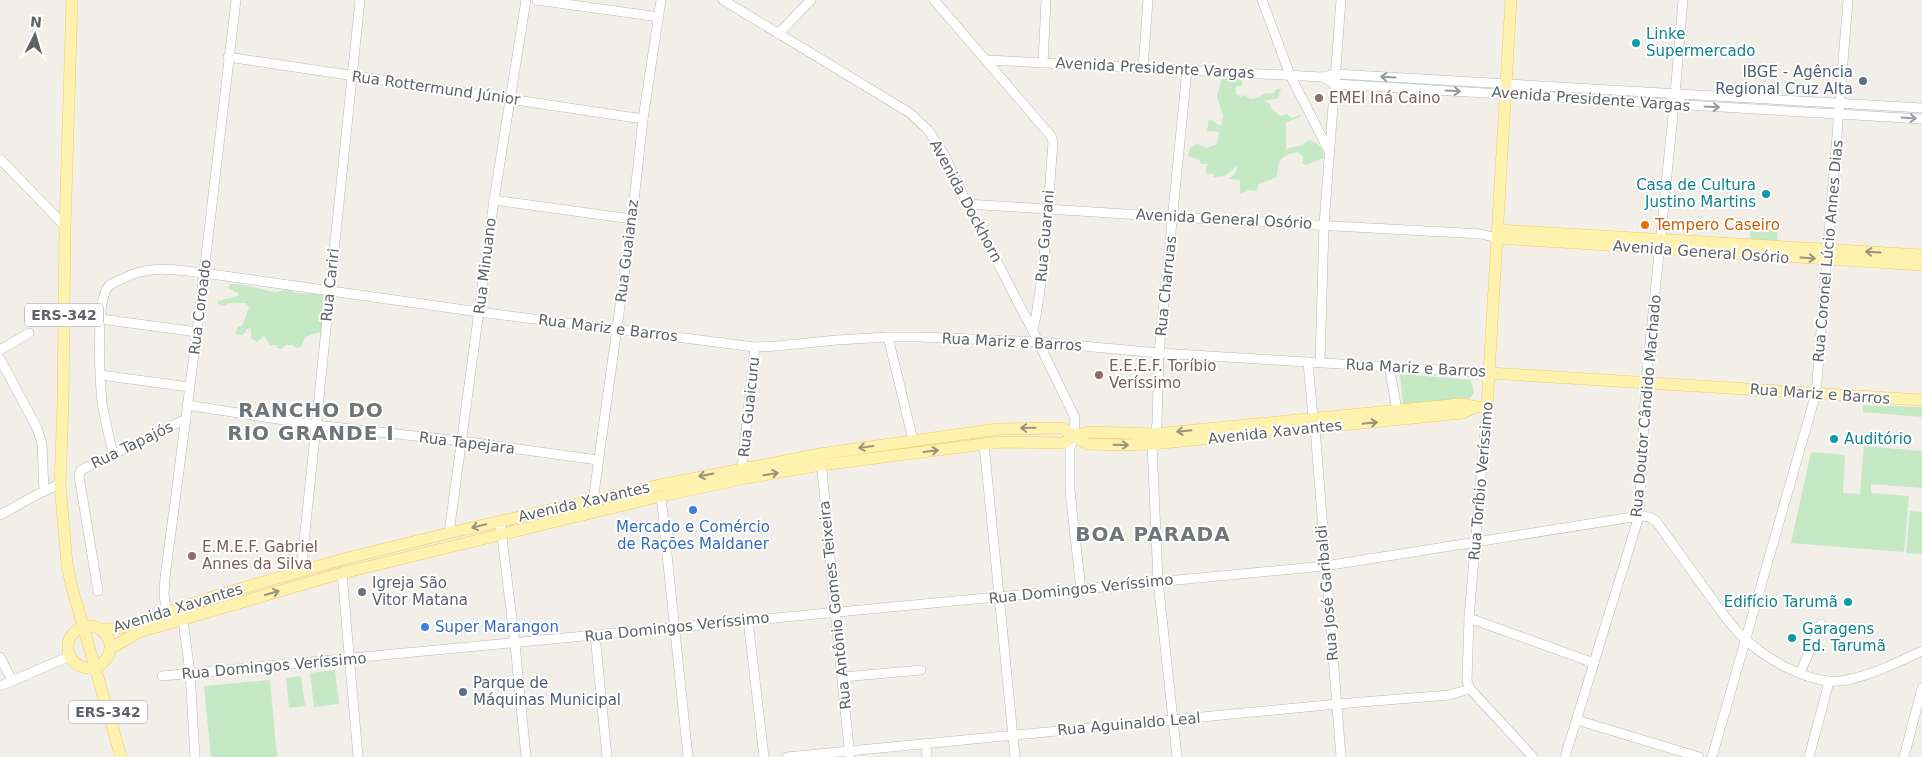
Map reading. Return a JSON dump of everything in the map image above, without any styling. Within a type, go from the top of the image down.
[{"type":"main road","name":"ERS-342","points":[[72,0],[60,484],[67,564],[83,627],[121,757]]},
{"type":"main road","name":"Rua Toríbio Veríssimo","points":[[1482,407],[1490,372],[1511,0]]},
{"type":"main road","name":"Avenida General Osório","points":[[1498,234],[1903,259],[1922,265]]},
{"type":"main road","name":"Avenida General Osório","points":[[1903,259],[1922,255]]},
{"type":"main road","name":"Rua Mariz e Barros","points":[[1490,372],[1922,400]]},
{"type":"main road","name":"Avenida Xavantes","points":[[1314,423],[1396,410],[1461,404],[1482,407]]},
{"type":"main road","name":"Avenida Xavantes","points":[[182,614],[301,571],[448,533],[742,468],[1001,442],[1064,444],[1074,436],[1089,432],[1153,439],[1314,423],[1462,413],[1482,407]]},
{"type":"main road","name":"Avenida Xavantes","points":[[102,630],[167,618],[502,534],[821,459],[913,440],[998,429],[1062,428]]},
{"type":"main road","points":[[1062,428],[1074,436]]},
{"type":"main road","name":"Avenida Xavantes","points":[[111,648],[167,618]]},
{"type":"main road","name":"Avenida Xavantes","points":[[83,627],[96,627],[102,630],[110,640],[111,648],[108,657],[95,668]]},
{"type":"main road","points":[[83,627],[75,631],[70,639],[68,648],[70,656],[80,666],[95,668]]},
{"type":"street","name":"Rua Coroado","points":[[167,618],[164,594],[165,578],[197,332],[236,0]]},
{"type":"street","name":"Rua Cariri","points":[[301,571],[360,0]]},
{"type":"street","name":"Rua Minuano","points":[[448,533],[494,200],[526,0]]},
{"type":"street","points":[[537,0],[659,16]]},
{"type":"street","name":"Rua Guaianaz","points":[[593,501],[632,219],[643,118],[661,0]]},
{"type":"street","name":"Avenida Dockhorn","points":[[723,0],[910,114],[928,130],[945,156],[967,204],[1039,342],[1075,418],[1074,436],[1070,448],[1070,491],[1080,590]]},
{"type":"street","points":[[778,34],[811,0]]},
{"type":"street","points":[[934,0],[987,60]]},
{"type":"street","points":[[1042,63],[1046,0]]},
{"type":"street","points":[[1143,68],[1148,0]]},
{"type":"street","points":[[1262,0],[1290,75],[1330,154]]},
{"type":"street","points":[[1320,362],[1324,225],[1341,0]]},
{"type":"street","name":"Rua Doutor Cândido Machado","points":[[1565,757],[1639,516],[1646,382],[1674,105],[1680,100],[1675,94],[1683,0]]},
{"type":"street","name":"Rua Coronel Lúcio Annes Dias","points":[[1712,757],[1816,393],[1848,0]]},
{"type":"street","name":"Rua Rottermund Júnior","points":[[228,57],[643,118]]},
{"type":"street","name":"Avenida Presidente Vargas","points":[[987,60],[1323,77],[1336,74],[1674,105],[1922,119]]},
{"type":"street","name":"Rua Guarani","points":[[987,60],[1048,131],[1053,142],[1038,307],[1033,331]]},
{"type":"street","name":"Rua Charruas","points":[[1177,757],[1158,581],[1153,439],[1159,353],[1187,70]]},
{"type":"street","name":"Avenida Presidente Vargas","points":[[1323,77],[1335,84],[1675,94],[1922,108]]},
{"type":"street","points":[[1880,116],[1881,105]]},
{"type":"street","points":[[0,159],[65,226]]},
{"type":"street","points":[[494,200],[632,219]]},
{"type":"street","name":"Avenida General Osório","points":[[967,204],[1498,234]]},
{"type":"street","name":"Rua Mariz e Barros","points":[[101,318],[102,298],[109,286],[144,269],[164,269],[755,347],[888,337],[1039,342],[1159,353],[1490,372]]},
{"type":"street","points":[[114,454],[102,402],[100,375],[101,318],[197,332]]},
{"type":"street","points":[[0,350],[29,333]]},
{"type":"street","points":[[888,337],[913,440]]},
{"type":"street","name":"Rua Guaicuru","points":[[742,468],[755,347]]},
{"type":"street","points":[[0,358],[37,428],[42,444],[44,491]]},
{"type":"street","name":"Rua José Garibaldi","points":[[1308,362],[1341,757]]},
{"type":"street","points":[[1389,366],[1396,410]]},
{"type":"street","points":[[100,375],[189,387]]},
{"type":"street","name":"Rua Tapejara","points":[[187,405],[316,425],[460,441],[598,460]]},
{"type":"street","name":"Rua Toríbio Veríssimo","points":[[1470,689],[1466,672],[1482,407]]},
{"type":"street","points":[[1062,428],[1070,418],[1072,410]]},
{"type":"street","name":"Rua Tapajós","points":[[98,591],[79,476],[81,470],[186,419]]},
{"type":"street","points":[[984,444],[1015,757]]},
{"type":"street","name":"Rua Antônio Gomes Teixeira","points":[[821,459],[850,754]]},
{"type":"street","points":[[0,515],[60,484]]},
{"type":"street","points":[[661,496],[688,757]]},
{"type":"street","points":[[1639,516],[1649,517],[1656,521],[1729,622],[1746,640],[1770,658],[1800,674],[1830,682],[1876,671],[1922,652]]},
{"type":"street","name":"Rua Domingos Veríssimo","points":[[162,676],[1325,566],[1639,516]]},
{"type":"street","points":[[500,522],[526,757]]},
{"type":"street","points":[[342,573],[358,757]]},
{"type":"street","points":[[182,614],[190,673],[195,757]]},
{"type":"street","points":[[1469,618],[1594,663]]},
{"type":"street","points":[[748,620],[764,757]]},
{"type":"street","points":[[1800,674],[1821,624]]},
{"type":"street","points":[[595,635],[607,757]]},
{"type":"street","points":[[0,686],[70,656]]},
{"type":"street","points":[[0,657],[12,680]]},
{"type":"street","points":[[843,677],[921,670]]},
{"type":"street","points":[[1809,757],[1830,682]]},
{"type":"street","points":[[1904,757],[1922,688]]},
{"type":"street","points":[[1470,689],[1533,757]]},
{"type":"street","name":"Rua Aguinaldo Leal","points":[[787,757],[850,754],[926,743],[1449,695],[1470,689]]},
{"type":"street","points":[[1577,720],[1699,757]]},
{"type":"street","points":[[926,743],[927,757]]},
{"type":"green space","points":[[1222,78],[1240,79],[1243,81],[1241,86],[1235,88],[1236,94],[1241,97],[1246,95],[1248,98],[1253,99],[1260,97],[1262,94],[1274,93],[1276,89],[1281,89],[1278,98],[1264,101],[1270,104],[1270,107],[1280,116],[1287,114],[1292,118],[1301,116],[1286,123],[1286,149],[1302,145],[1309,140],[1320,146],[1324,158],[1306,165],[1302,163],[1303,156],[1297,152],[1287,155],[1279,163],[1277,177],[1259,184],[1256,191],[1250,190],[1240,194],[1240,180],[1229,179],[1236,172],[1238,165],[1225,176],[1214,177],[1213,174],[1207,174],[1206,168],[1208,164],[1201,164],[1200,160],[1188,156],[1190,148],[1197,144],[1207,148],[1217,144],[1219,133],[1207,131],[1209,119],[1221,126],[1223,116],[1217,97]]},
{"type":"green space","points":[[1751,220],[1778,222],[1777,243],[1750,241]]},
{"type":"green space","points":[[230,284],[245,285],[272,292],[289,290],[295,293],[308,294],[320,292],[326,296],[322,332],[307,337],[302,346],[298,348],[286,345],[282,349],[277,348],[276,345],[270,345],[264,336],[257,342],[251,338],[251,329],[249,328],[243,335],[235,334],[238,327],[242,326],[249,308],[246,303],[230,303],[222,306],[218,304],[218,301],[239,296],[238,293],[228,288]]},
{"type":"green space","points":[[1400,374],[1471,380],[1474,393],[1470,398],[1403,404]]},
{"type":"green space","points":[[1863,405],[1922,407],[1922,417],[1863,412]]},
{"type":"green space","points":[[1864,446],[1922,451],[1922,488],[1871,484],[1871,493],[1909,496],[1904,552],[1791,543],[1811,452],[1845,455],[1843,493],[1860,494]]},
{"type":"green space","points":[[1910,511],[1922,512],[1922,554],[1906,553]]},
{"type":"green space","points":[[335,670],[339,704],[314,707],[310,673]]},
{"type":"green space","points":[[301,676],[305,706],[289,708],[286,678]]},
{"type":"green space","points":[[270,680],[277,757],[211,757],[204,686]]},
{"type":"place","name":"Linke Supermercado","points":[[1636,43]]},
{"type":"place","name":"IBGE - Agência Regional Cruz Alta","points":[[1863,81]]},
{"type":"place","name":"EMEI Iná Caino","points":[[1319,98]]},
{"type":"place","name":"Casa de Cultura Justino Martins","points":[[1766,194]]},
{"type":"place","name":"Tempero Caseiro","points":[[1645,225]]},
{"type":"place","name":"E.E.E.F. Toríbio Veríssimo","points":[[1099,375]]},
{"type":"place","name":"Auditório","points":[[1834,439]]},
{"type":"place","name":"Mercado e Comércio de Rações Maldaner","points":[[693,510]]},
{"type":"place","name":"E.M.E.F. Gabriel Annes da Silva","points":[[192,556]]},
{"type":"place","name":"Igreja São Vitor Matana","points":[[362,592]]},
{"type":"place","name":"Edifício Tarumã","points":[[1848,602]]},
{"type":"place","name":"Super Marangon","points":[[425,627]]},
{"type":"place","name":"Garagens Ed. Tarumã","points":[[1792,638]]},
{"type":"place","name":"Parque de Máquinas Municipal","points":[[463,692]]},
{"type":"district","name":"RANCHO DO RIO GRANDE I","points":[[311,422]]},
{"type":"district","name":"BOA PARADA","points":[[1153,534]]}]
